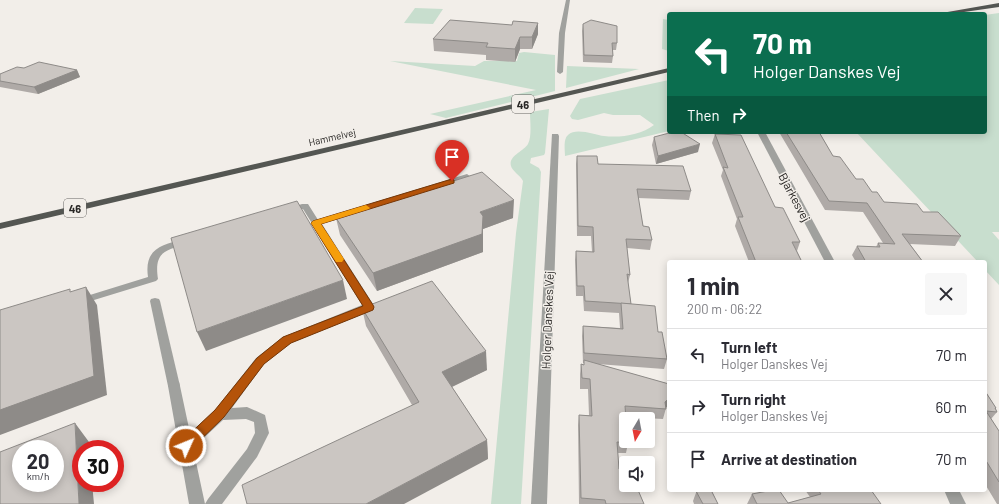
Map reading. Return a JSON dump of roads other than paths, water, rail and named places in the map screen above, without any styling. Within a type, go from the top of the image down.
[{"type":"highway","points":[[952,12],[999,5]]},
{"type":"highway","name":"Hammelvej","points":[[0,226],[667,70]]},
{"type":"street","points":[[560,72],[562,32],[568,0]]},
{"type":"street","name":"Bjarkesvej","points":[[762,134],[829,260]]},
{"type":"street","name":"Holger Danskes Vej","points":[[539,504],[555,136]]},
{"type":"street","points":[[186,446],[220,414],[260,361],[287,340],[369,307],[316,223],[466,177]]},
{"type":"street","points":[[174,386],[197,504]]},
{"type":"street","points":[[213,504],[252,453],[262,432],[260,419],[247,413],[220,414]]},
{"type":"street","points":[[952,492],[958,504]]},
{"type":"lane","points":[[282,213],[304,206],[316,223]]},
{"type":"lane","points":[[73,304],[153,279],[151,267],[153,258],[162,248],[192,239]]},
{"type":"lane","points":[[156,301],[174,386]]}]
